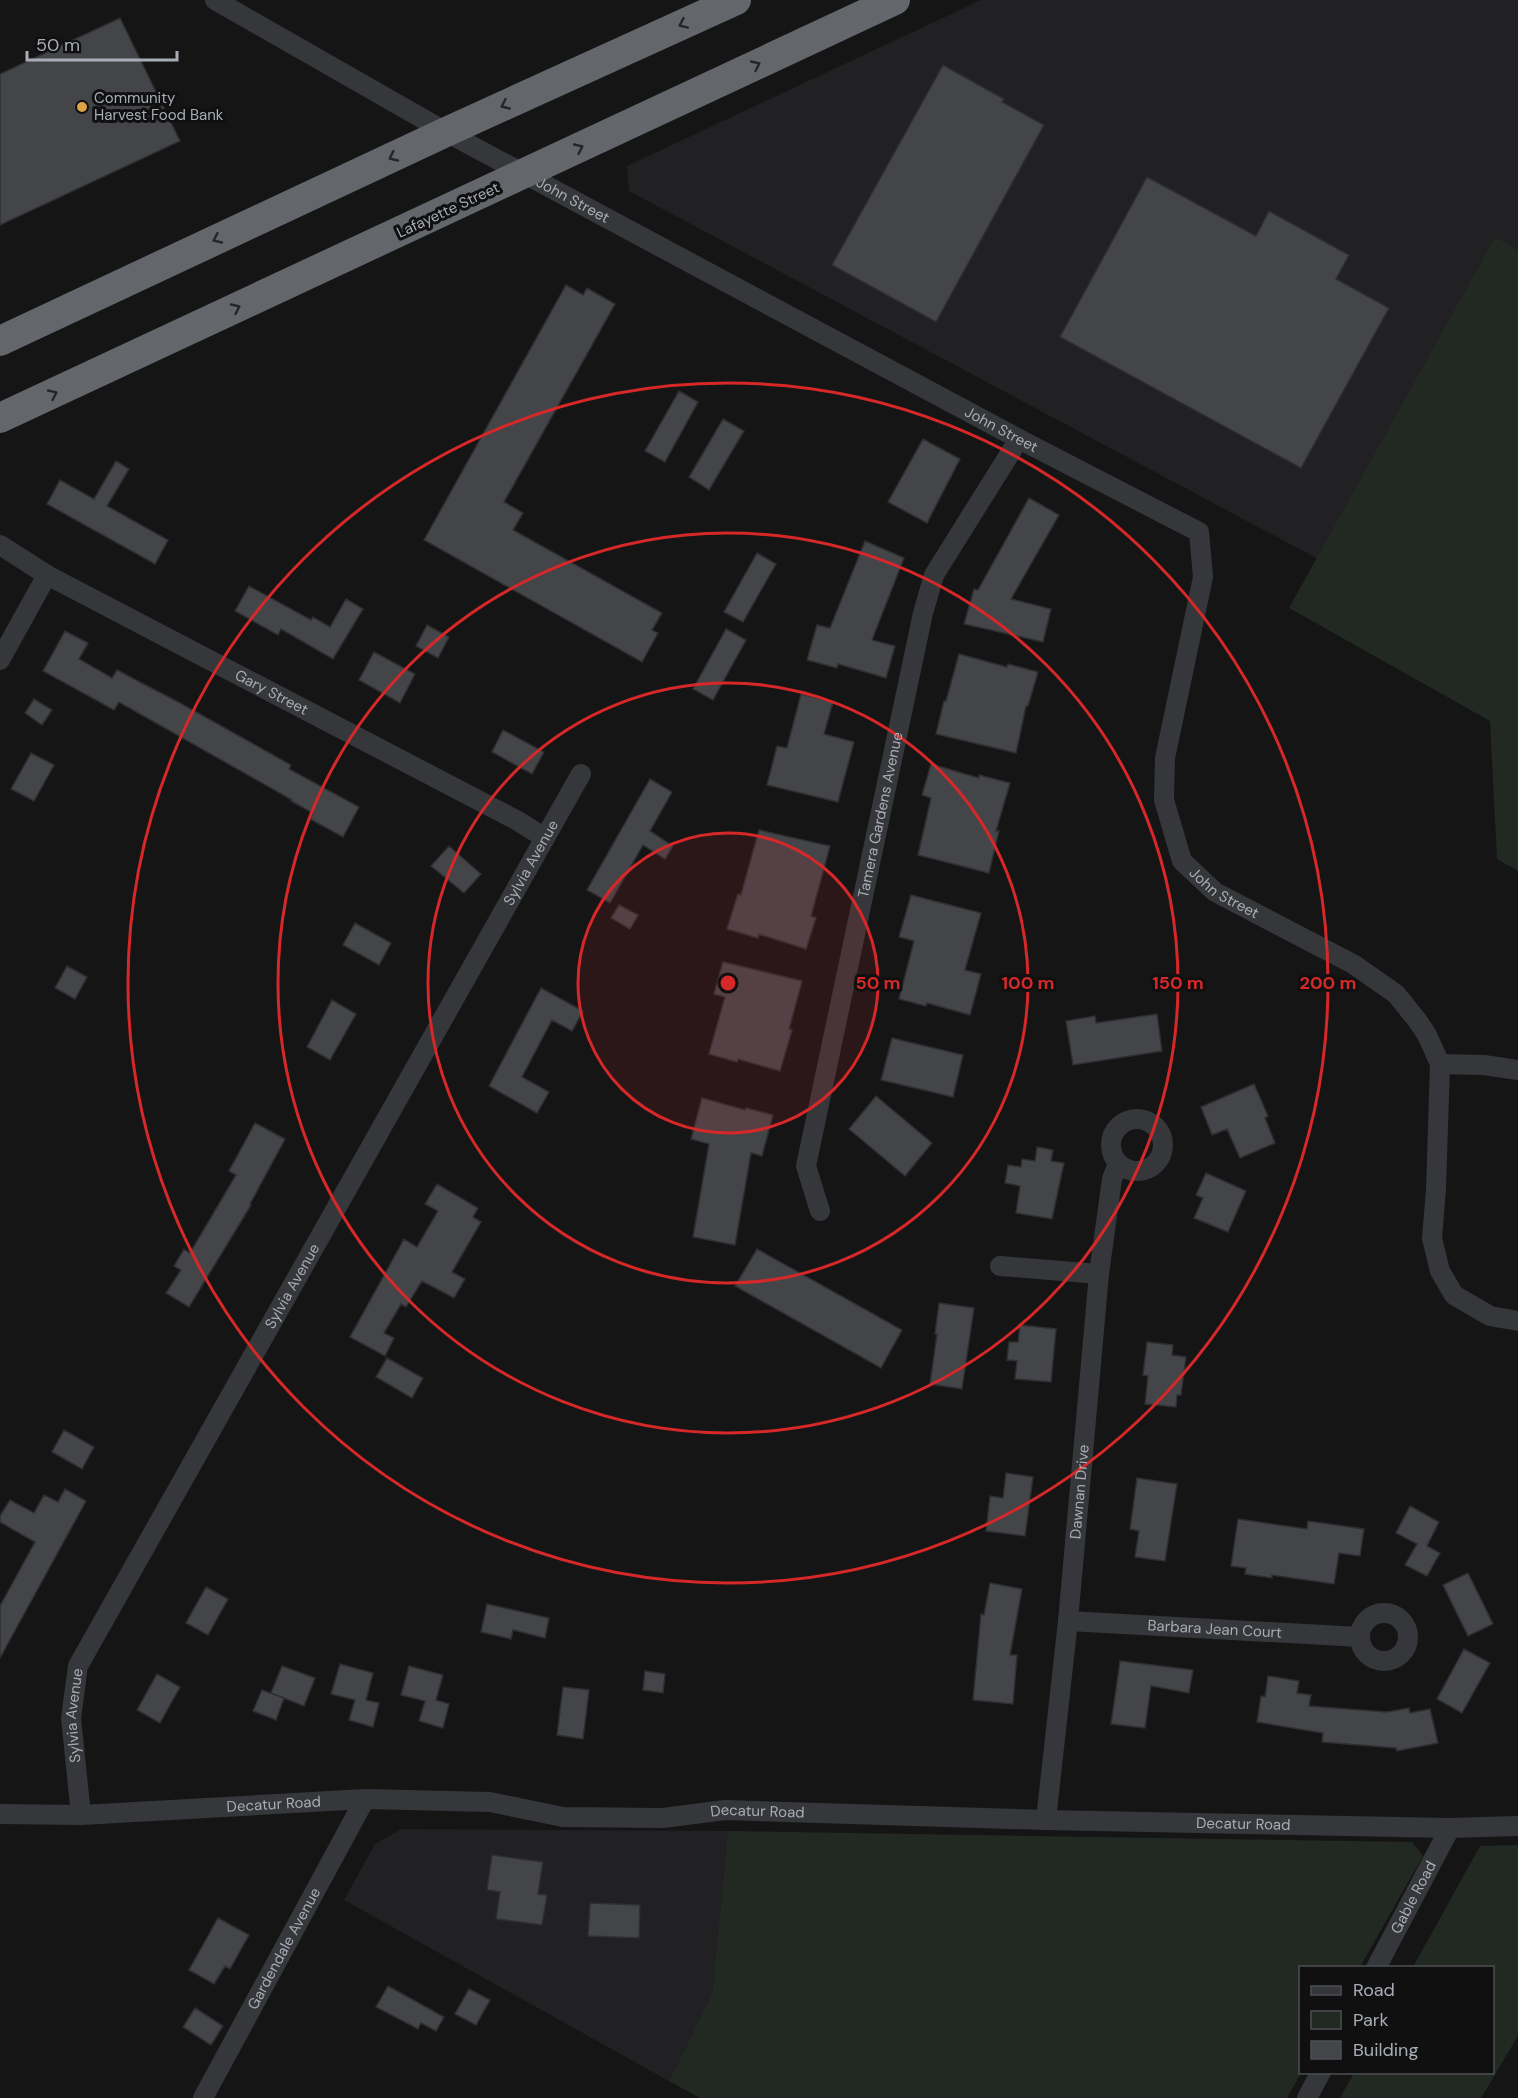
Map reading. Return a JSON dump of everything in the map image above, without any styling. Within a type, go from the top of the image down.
[{"type":"highway","points":[[0,341],[446,132],[736,0]]},
{"type":"highway","name":"Lafayette Street","points":[[0,418],[895,0]]},
{"type":"street","name":"John Street","points":[[215,0],[446,132],[1019,439],[1199,531],[1203,577],[1165,758],[1164,800],[1182,861],[1215,892],[1353,964],[1396,994],[1427,1035],[1440,1064],[1432,1238],[1440,1271],[1454,1295],[1490,1316],[1518,1321]]},
{"type":"street","name":"Tamera Gardens Avenue","points":[[820,1211],[806,1166],[923,613],[934,575],[1019,439]]},
{"type":"street","name":"Gary Street","points":[[0,544],[47,575],[518,821],[545,838]]},
{"type":"street","points":[[0,660],[47,575]]},
{"type":"street","name":"Sylvia Avenue","points":[[81,1815],[70,1718],[78,1666],[581,774]]},
{"type":"street","points":[[1440,1064],[1484,1065],[1518,1070]]},
{"type":"street","name":"Dawnan Drive","points":[[1046,1820],[1068,1620],[1099,1274],[1112,1179],[1118,1164]]},
{"type":"street","points":[[1000,1266],[1099,1274]]},
{"type":"street","name":"Barbara Jean Court","points":[[1068,1620],[1360,1637]]},
{"type":"street","name":"Decatur Road","points":[[0,1814],[81,1815],[365,1799],[490,1802],[563,1817],[663,1818],[725,1810],[1046,1820],[1450,1828],[1518,1826]]},
{"type":"street","name":"Gardendale Avenue","points":[[203,2098],[365,1799]]},
{"type":"street","name":"Gable Road","points":[[1377,1966],[1450,1828]]},
{"type":"street","points":[[1307,2098],[1320,2074]]},
{"type":"shaded area","points":[[981,0],[1518,0],[1518,250],[1495,238],[1318,559],[629,191],[627,166]]},
{"type":"shaded area","points":[[402,1829],[728,1831],[712,1995],[669,2081],[344,1900],[375,1844]]},
{"type":"green space","points":[[1495,237],[1518,250],[1518,871],[1497,859],[1490,721],[1289,608]]},
{"type":"green space","points":[[728,1831],[1412,1842],[1423,1856],[1361,1966],[1299,1966],[1300,2074],[1287,2098],[700,2098],[669,2081],[712,1994]]},
{"type":"green space","points":[[1518,1845],[1518,2036],[1481,2098],[1340,2098],[1353,2074],[1494,2074],[1494,1966],[1414,1966],[1480,1846]]},
{"type":"building","name":"Community Harvest Food Bank","points":[[120,18],[180,141],[0,225],[0,74]]},
{"type":"building","points":[[943,65],[1004,99],[1002,102],[1044,125],[936,322],[832,265]]},
{"type":"building","points":[[1147,177],[1256,236],[1269,211],[1349,255],[1336,279],[1389,308],[1301,468],[1060,337]]},
{"type":"building","points":[[566,285],[583,295],[587,288],[615,304],[504,502],[523,513],[513,530],[662,613],[652,630],[658,633],[642,662],[424,540]]},
{"type":"building","points":[[679,391],[698,402],[665,462],[645,451]]},
{"type":"building","points":[[723,419],[744,431],[709,490],[689,477]]},
{"type":"building","points":[[923,439],[960,459],[927,523],[888,502]]},
{"type":"building","points":[[116,461],[129,469],[107,506],[168,540],[155,564],[47,504],[60,480],[94,499]]},
{"type":"building","points":[[1029,498],[1059,515],[1011,599],[1051,609],[1043,642],[964,624],[974,589],[978,590]]},
{"type":"building","points":[[865,541],[904,558],[872,640],[895,646],[886,678],[838,664],[837,668],[807,660],[817,625],[830,628]]},
{"type":"building","points":[[757,553],[776,564],[743,622],[724,612]]},
{"type":"building","points":[[249,586],[311,620],[313,617],[330,627],[346,599],[363,609],[333,659],[281,629],[278,635],[235,611]]},
{"type":"building","points":[[427,625],[449,637],[438,658],[416,646]]},
{"type":"building","points":[[726,629],[746,640],[713,700],[693,689]]},
{"type":"building","points":[[65,631],[88,643],[79,659],[112,678],[117,670],[180,703],[291,765],[289,769],[359,807],[343,837],[310,819],[313,813],[292,800],[119,702],[114,710],[43,671]]},
{"type":"building","points":[[374,652],[415,674],[400,703],[359,680]]},
{"type":"building","points":[[959,654],[1007,667],[1008,664],[1038,672],[1028,706],[1026,706],[1016,753],[936,734]]},
{"type":"building","points":[[801,694],[833,702],[824,734],[854,742],[838,802],[767,785],[777,746],[787,748]]},
{"type":"building","points":[[34,699],[52,710],[42,725],[25,713]]},
{"type":"building","points":[[503,730],[544,752],[532,774],[492,752]]},
{"type":"building","points":[[31,753],[54,765],[34,801],[11,789]]},
{"type":"building","points":[[931,764],[979,778],[979,775],[1010,783],[996,831],[999,831],[989,873],[918,855],[931,798],[922,795]]},
{"type":"building","points":[[650,779],[672,792],[650,831],[673,846],[665,859],[643,845],[610,903],[587,890]]},
{"type":"building","points":[[759,830],[830,846],[811,916],[816,918],[806,949],[759,934],[758,938],[727,929],[738,894],[741,895]]},
{"type":"building","points":[[449,846],[481,874],[464,893],[431,866]]},
{"type":"building","points":[[911,895],[981,913],[965,970],[981,974],[970,1015],[927,1003],[926,1006],[899,999],[914,941],[899,937]]},
{"type":"building","points":[[619,905],[638,915],[630,929],[611,918]]},
{"type":"building","points":[[355,923],[391,943],[379,965],[343,945]]},
{"type":"building","points":[[723,962],[802,981],[789,1029],[792,1030],[780,1071],[738,1059],[737,1062],[709,1054],[725,997],[714,994]]},
{"type":"building","points":[[67,966],[87,977],[75,999],[55,988]]},
{"type":"building","points":[[541,988],[583,1011],[572,1031],[552,1020],[522,1077],[549,1092],[537,1113],[489,1086]]},
{"type":"building","points":[[332,1000],[356,1014],[330,1060],[307,1047]]},
{"type":"building","points":[[1157,1014],[1162,1051],[1073,1065],[1066,1021],[1095,1016],[1096,1023]]},
{"type":"building","points":[[892,1038],[963,1055],[953,1097],[881,1080]]},
{"type":"building","points":[[1254,1084],[1268,1116],[1265,1118],[1275,1143],[1240,1158],[1227,1129],[1212,1135],[1201,1107]]},
{"type":"building","points":[[876,1096],[932,1143],[905,1176],[849,1129]]},
{"type":"building","points":[[702,1098],[773,1115],[762,1156],[751,1153],[735,1245],[693,1237],[709,1144],[691,1139]]},
{"type":"building","points":[[255,1123],[285,1139],[251,1205],[189,1307],[166,1293],[181,1270],[174,1266],[184,1249],[190,1253],[236,1175],[229,1171]]},
{"type":"building","points":[[1037,1147],[1053,1150],[1051,1161],[1064,1163],[1052,1219],[1016,1213],[1020,1186],[1005,1183],[1008,1165],[1021,1167],[1022,1159],[1035,1161]]},
{"type":"building","points":[[1206,1173],[1246,1191],[1228,1232],[1194,1218],[1203,1198],[1196,1195]]},
{"type":"building","points":[[437,1184],[478,1208],[473,1217],[481,1222],[452,1272],[465,1279],[454,1298],[422,1281],[406,1307],[401,1304],[384,1333],[394,1338],[385,1356],[350,1337],[404,1239],[417,1247],[438,1211],[425,1204]]},
{"type":"building","points":[[757,1249],[902,1330],[881,1368],[735,1286]]},
{"type":"building","points":[[939,1303],[974,1308],[962,1389],[930,1384]]},
{"type":"building","points":[[1020,1325],[1056,1329],[1051,1382],[1015,1379],[1017,1361],[1007,1360],[1009,1342],[1018,1342]]},
{"type":"building","points":[[1147,1342],[1173,1345],[1172,1355],[1186,1357],[1181,1395],[1177,1395],[1176,1407],[1145,1404],[1148,1376],[1143,1375]]},
{"type":"building","points":[[387,1358],[423,1378],[412,1398],[376,1377]]},
{"type":"building","points":[[64,1430],[94,1447],[82,1469],[52,1452]]},
{"type":"building","points":[[1006,1473],[1033,1477],[1025,1536],[986,1531],[990,1496],[1003,1498]]},
{"type":"building","points":[[1137,1478],[1177,1484],[1165,1561],[1135,1557],[1139,1531],[1130,1529]]},
{"type":"building","points":[[65,1489],[86,1501],[0,1658],[0,1606],[35,1542],[0,1522],[0,1516],[10,1500],[34,1513],[44,1495],[58,1502]]},
{"type":"building","points":[[1410,1506],[1439,1522],[1427,1546],[1440,1553],[1427,1576],[1405,1565],[1417,1544],[1396,1533]]},
{"type":"building","points":[[1238,1519],[1307,1529],[1308,1521],[1364,1529],[1360,1556],[1339,1553],[1334,1584],[1272,1575],[1272,1578],[1245,1574],[1246,1568],[1231,1566]]},
{"type":"building","points":[[1468,1573],[1493,1624],[1468,1636],[1443,1585]]},
{"type":"building","points":[[990,1583],[1022,1589],[1010,1655],[1017,1655],[1013,1704],[973,1700],[981,1614],[984,1615]]},
{"type":"building","points":[[206,1587],[228,1599],[208,1635],[186,1623]]},
{"type":"building","points":[[487,1604],[549,1618],[545,1638],[513,1630],[511,1639],[481,1632]]},
{"type":"building","points":[[1464,1649],[1490,1663],[1462,1713],[1437,1699]]},
{"type":"building","points":[[1120,1661],[1193,1670],[1189,1693],[1151,1686],[1145,1728],[1111,1724]]},
{"type":"building","points":[[340,1664],[373,1673],[366,1700],[379,1703],[373,1727],[349,1720],[355,1700],[331,1694]]},
{"type":"building","points":[[282,1666],[315,1678],[304,1706],[271,1693]]},
{"type":"building","points":[[409,1666],[443,1675],[436,1700],[449,1704],[443,1728],[419,1721],[425,1701],[401,1695]]},
{"type":"building","points":[[645,1671],[665,1674],[663,1693],[643,1690]]},
{"type":"building","points":[[157,1674],[180,1687],[160,1723],[137,1710]]},
{"type":"building","points":[[1268,1676],[1299,1681],[1297,1693],[1311,1695],[1309,1706],[1387,1712],[1409,1708],[1410,1713],[1430,1709],[1438,1743],[1397,1751],[1396,1748],[1322,1742],[1323,1733],[1257,1722],[1261,1696],[1265,1697]]},
{"type":"building","points":[[563,1687],[589,1690],[583,1739],[557,1735]]},
{"type":"building","points":[[262,1690],[284,1698],[276,1720],[253,1711]]},
{"type":"building","points":[[492,1855],[543,1862],[538,1894],[547,1895],[542,1925],[496,1919],[500,1892],[487,1890]]},
{"type":"building","points":[[590,1903],[640,1905],[639,1938],[588,1936]]},
{"type":"building","points":[[218,1918],[249,1935],[230,1969],[225,1966],[214,1984],[189,1970]]},
{"type":"building","points":[[388,1986],[444,2017],[436,2031],[421,2023],[418,2029],[376,2007]]},
{"type":"building","points":[[469,1989],[490,2000],[476,2025],[455,2014]]},
{"type":"building","points":[[195,2008],[223,2026],[211,2045],[183,2027]]},
{"type":"place","name":"Community Harvest Food Bank","points":[[82,107]]}]
